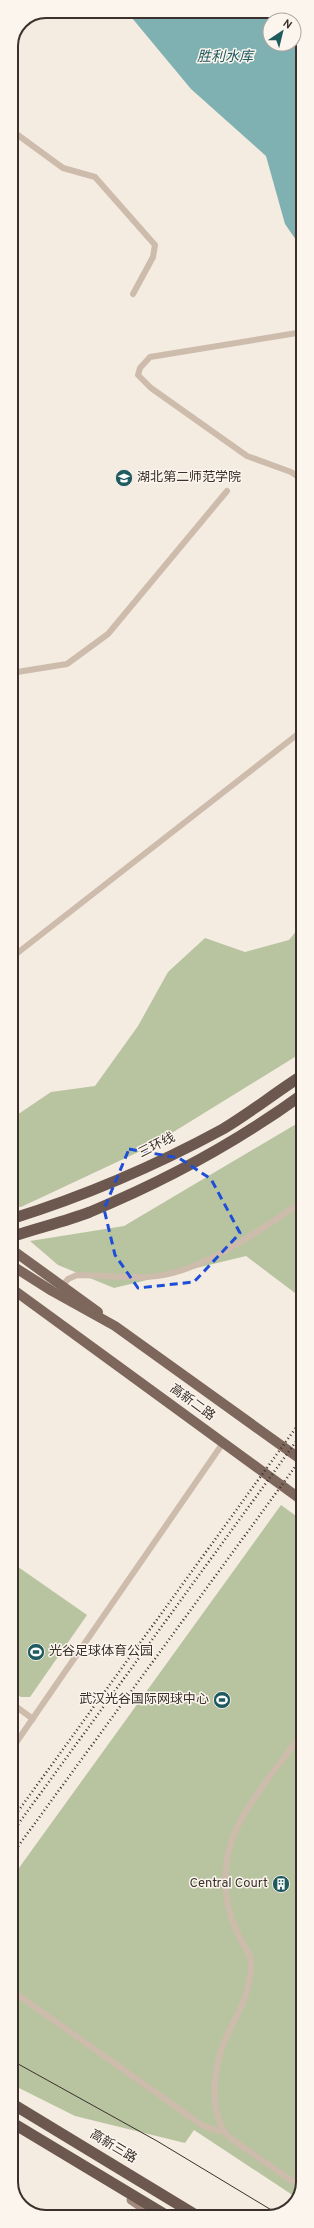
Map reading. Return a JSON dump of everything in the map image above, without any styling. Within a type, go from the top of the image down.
[{"type":"highway","name":"三环线","points":[[18,1217],[70,1200],[146,1168],[224,1128],[296,1079]]},
{"type":"highway","points":[[18,1235],[78,1216],[156,1182],[260,1125],[296,1099]]},
{"type":"highway","name":"高新三路","points":[[18,2107],[187,2210]]},
{"type":"highway","points":[[18,2127],[157,2210]]},
{"type":"main road","name":"高新二路","points":[[18,1254],[296,1456]]},
{"type":"main road","name":"高新二路","points":[[18,1269],[52,1291],[115,1326]]},
{"type":"main road","name":"高新二路","points":[[18,1293],[296,1496]]},
{"type":"main road","name":"高新二路","points":[[18,1301],[64,1328]]},
{"type":"main road","points":[[18,2128],[145,2210]]},
{"type":"street","points":[[18,135],[63,168],[95,177],[155,245],[154,257],[133,294]]},
{"type":"street","points":[[296,333],[150,357],[140,368],[138,375],[151,388],[247,456],[291,472],[296,475]]},
{"type":"street","points":[[18,672],[67,664],[108,634],[227,491]]},
{"type":"street","points":[[18,953],[296,735]]},
{"type":"street","points":[[62,1286],[68,1279],[77,1275],[158,1276],[195,1265],[256,1233],[296,1205]]},
{"type":"street","points":[[18,1740],[223,1443]]},
{"type":"street","points":[[18,1708],[33,1719]]},
{"type":"street","points":[[296,1742],[243,1816],[234,1835],[227,1860],[225,1875],[227,1903],[236,1931],[252,1956],[246,1996],[223,2043],[218,2059],[216,2107],[224,2132],[230,2138],[296,2183]]},
{"type":"street","points":[[18,1995],[203,2126],[224,2132]]},
{"type":"highlighted area","points":[[129,1149],[179,1158],[211,1179],[240,1233],[194,1282],[138,1288],[115,1255],[104,1209]]},
{"type":"green space","points":[[296,932],[296,1056],[149,1147],[21,1207],[18,1207],[18,1114],[51,1092],[95,1086],[138,1026],[168,972],[205,938],[245,952],[289,940]]},
{"type":"green space","points":[[296,1124],[296,1294],[246,1256],[114,1288],[58,1265],[30,1241],[124,1226]]},
{"type":"green space","name":"武汉光谷国际网球中心","points":[[281,1505],[296,1516],[296,2182],[293,2195],[194,2130],[185,2143],[75,2116],[18,2088],[18,1869]]},
{"type":"green space","name":"光谷足球体育公园","points":[[18,1567],[87,1615],[30,1697],[21,1697],[18,1695]]},
{"type":"water","name":"胜利水库","points":[[132,18],[262,18],[262,52],[296,52],[296,240],[285,224],[266,156],[191,89]]},
{"type":"tram line","points":[[18,2064],[157,2141],[271,2210]]},
{"type":"railway","points":[[18,1811],[296,1428]]},
{"type":"railway","points":[[18,1824],[296,1442]]},
{"type":"railway","points":[[18,1846],[296,1466]]},
{"type":"place","name":"湖北第二师范学院","points":[[124,478]]},
{"type":"place","name":"光谷足球体育公园","points":[[36,1652]]},
{"type":"place","name":"武汉光谷国际网球中心","points":[[222,1700]]},
{"type":"place","name":"Central Court","points":[[281,1884]]}]
